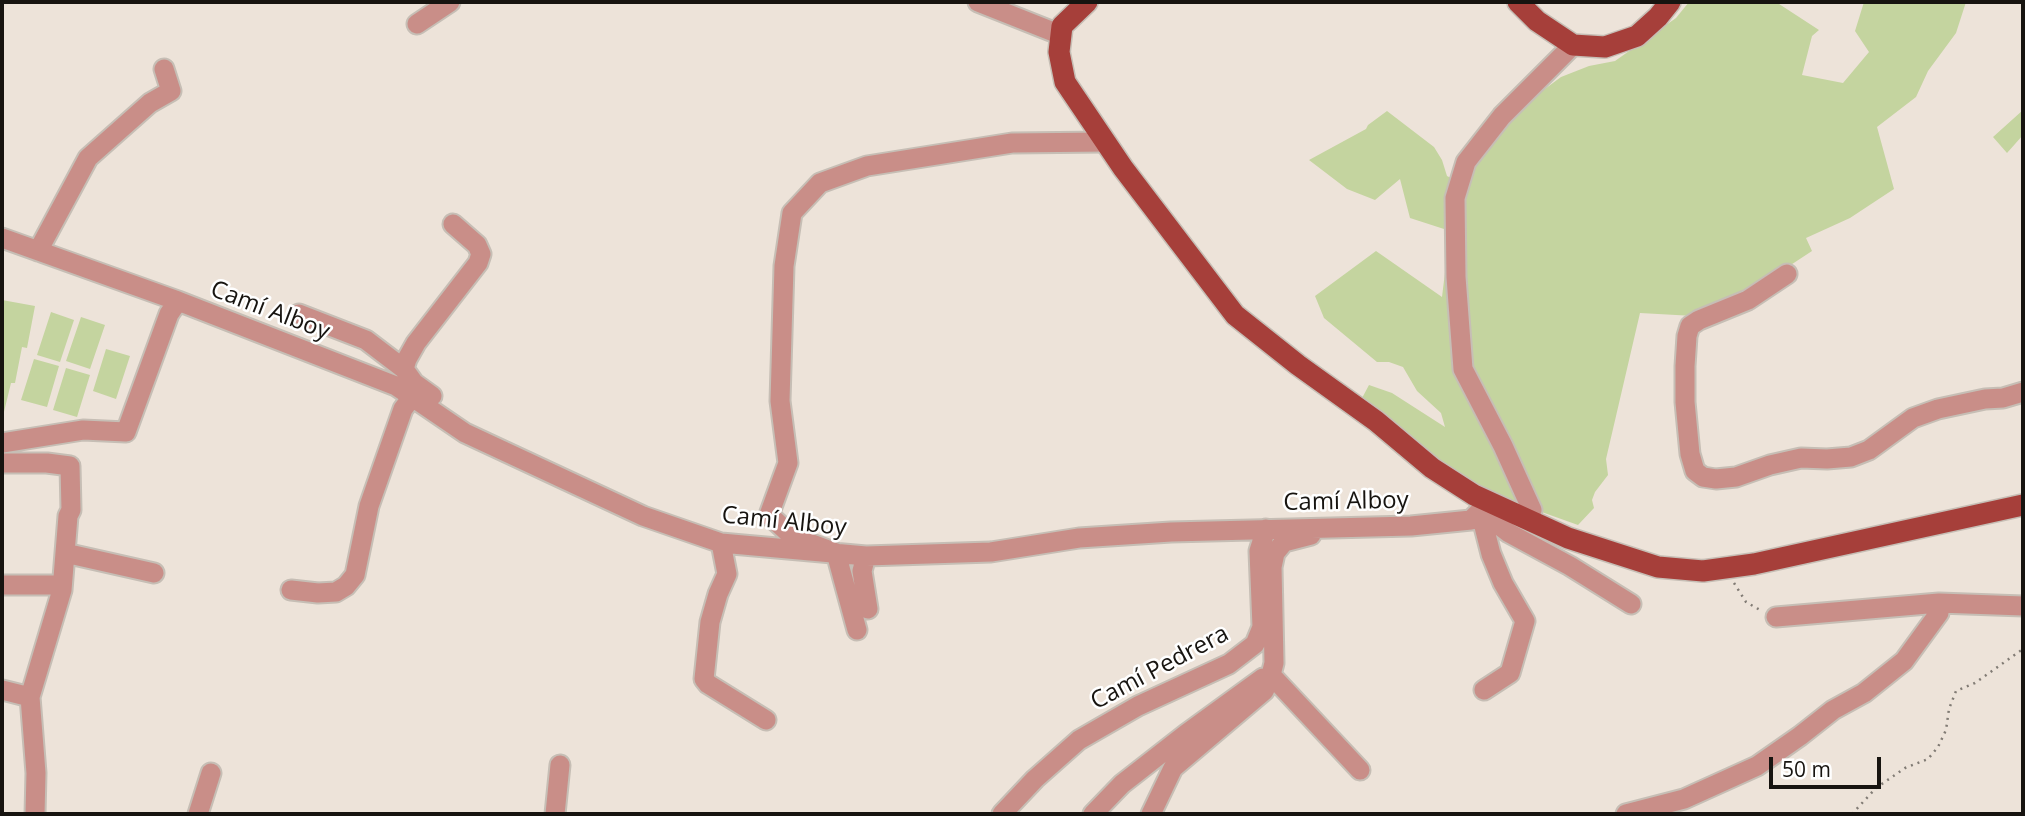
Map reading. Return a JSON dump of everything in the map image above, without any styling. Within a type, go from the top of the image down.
[{"type":"main road","points":[[1087,2],[1062,26],[1059,52],[1065,82],[1105,142],[1235,316],[1376,421],[1432,468],[1485,507],[1529,520],[1568,538],[1658,567],[1703,571],[1754,564],[2023,505]]},
{"type":"main road","points":[[1518,2],[1537,21],[1573,46],[1605,47],[1637,36],[1670,2]]},
{"type":"street","points":[[417,24],[450,2]]},
{"type":"street","points":[[978,2],[1061,36]]},
{"type":"street","points":[[1529,520],[1532,510],[1463,369],[1455,277],[1455,198],[1466,162],[1503,116],[1573,46]]},
{"type":"street","points":[[38,251],[88,158],[150,103],[171,92],[164,69]]},
{"type":"street","points":[[857,630],[835,553],[793,537],[769,515],[788,463],[780,401],[784,266],[792,213],[820,183],[867,166],[1012,143],[1105,142]]},
{"type":"street","points":[[404,369],[416,343],[478,263],[481,254],[477,245],[453,224]]},
{"type":"street","name":"Camí Alboy","points":[[2,238],[178,301],[396,386],[465,433],[643,516],[721,543],[866,555],[990,552],[1079,538],[1171,531],[1411,526],[1471,520],[1485,507]]},
{"type":"street","points":[[1787,274],[1748,299],[1690,326],[1685,366],[1685,402],[1690,454],[1695,471],[1703,477],[1736,477],[1801,458],[1827,460],[1851,457],[1869,450],[1913,418],[1937,409],[2023,392]]},
{"type":"street","points":[[2,443],[83,430],[126,432],[169,314],[178,301]]},
{"type":"street","points":[[299,314],[366,340],[404,369],[414,383],[471,424],[495,447]]},
{"type":"street","points":[[291,590],[336,592],[355,575],[369,506],[403,409],[412,397]]},
{"type":"street","points":[[2,463],[70,466],[71,510],[68,516],[62,590],[30,697],[36,773],[35,814]]},
{"type":"street","points":[[1485,507],[1509,533],[1570,566],[1631,604]]},
{"type":"street","points":[[1483,690],[1510,673],[1525,621],[1491,554],[1485,507]]},
{"type":"street","points":[[1151,814],[1173,768],[1264,691],[1272,673],[1275,639],[1272,568],[1276,553],[1284,542],[1298,537],[1357,527]]},
{"type":"street","name":"Camí Pedrera","points":[[1002,814],[1035,779],[1079,740],[1138,705],[1229,664],[1255,644],[1262,627],[1259,551],[1266,528]]},
{"type":"street","points":[[721,543],[727,574],[710,622],[704,679],[766,720]]},
{"type":"street","points":[[65,553],[154,573]]},
{"type":"street","points":[[866,555],[862,571],[869,609]]},
{"type":"street","points":[[2,585],[55,585],[62,590]]},
{"type":"street","points":[[1776,617],[1939,603],[2023,606]]},
{"type":"street","points":[[1626,814],[1684,799],[1757,766],[1793,742],[1833,710],[1864,693],[1904,661],[1939,613],[1939,603]]},
{"type":"street","points":[[1272,673],[1360,770]]},
{"type":"street","points":[[1093,814],[1122,784],[1186,734],[1272,673]]},
{"type":"street","points":[[2,690],[30,697]]},
{"type":"street","points":[[555,814],[560,765]]},
{"type":"street","points":[[198,814],[211,773]]},
{"type":"path","points":[[1725,568],[1745,602],[1776,617]]},
{"type":"path","points":[[1852,814],[1876,788],[1905,768],[1928,759],[1938,747],[1946,730],[1949,709],[1956,691],[1975,683],[2023,649]]},
{"type":"green space","points":[[1689,2],[1776,2],[1819,30],[1812,36],[1802,75],[1843,83],[1869,52],[1855,31],[1864,2],[1966,2],[1956,33],[1928,71],[1916,97],[1877,127],[1894,189],[1850,218],[1806,238],[1812,251],[1742,297],[1694,316],[1640,313],[1606,459],[1608,475],[1595,492],[1592,500],[1594,508],[1578,525],[1480,490],[1361,400],[1369,385],[1392,393],[1445,427],[1441,413],[1417,391],[1403,367],[1389,362],[1377,362],[1324,318],[1315,296],[1376,251],[1442,297],[1448,248],[1444,229],[1410,218],[1400,179],[1375,200],[1347,189],[1309,160],[1366,129],[1387,111],[1434,147],[1447,176],[1465,185],[1476,160],[1494,136],[1530,100],[1561,77],[1589,66],[1615,61],[1676,18]]},
{"type":"green space","points":[[2023,110],[2023,135],[2007,153],[1993,137]]},
{"type":"green space","points":[[2,300],[35,306],[27,348],[22,347],[15,383],[11,383],[2,420]]},
{"type":"green space","points":[[51,312],[74,320],[60,362],[37,355]]},
{"type":"green space","points":[[81,317],[105,325],[90,369],[66,361]]},
{"type":"green space","points":[[106,349],[130,356],[116,399],[93,391]]},
{"type":"green space","points":[[34,359],[59,366],[47,407],[21,400]]},
{"type":"green space","points":[[66,368],[90,375],[77,417],[53,410]]}]
